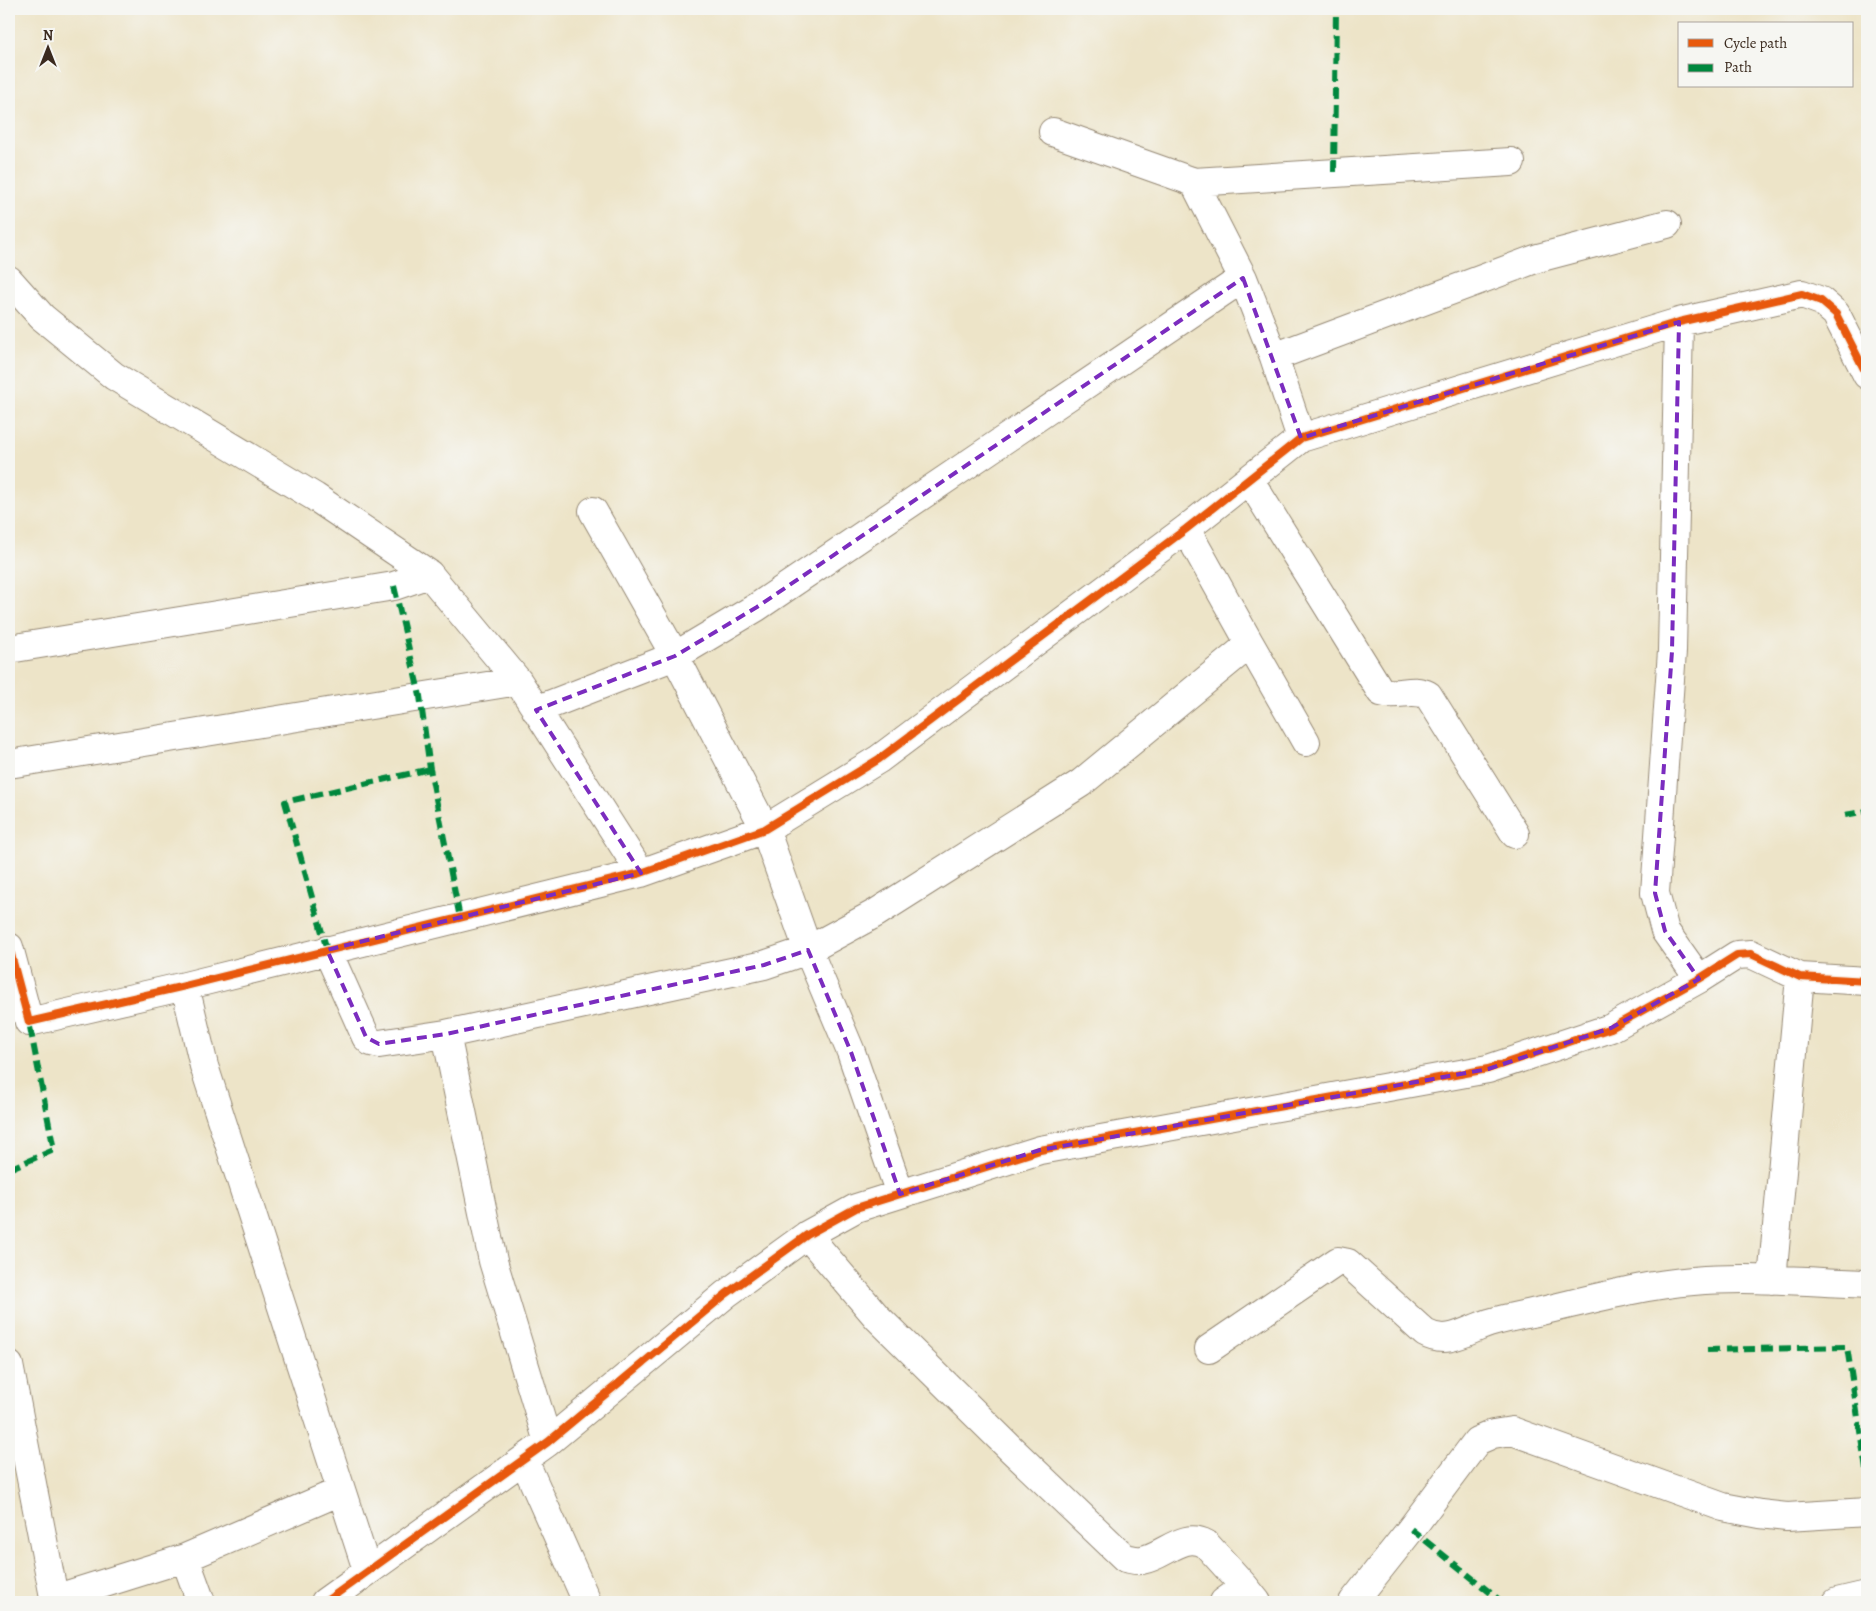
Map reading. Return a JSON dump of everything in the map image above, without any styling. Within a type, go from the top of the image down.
[{"type":"street","points":[[1053,132],[1194,182],[1511,162]]},
{"type":"street","points":[[1194,182],[1243,278],[1274,357],[1301,438]]},
{"type":"street","points":[[1274,357],[1538,258],[1667,224]]},
{"type":"street","points":[[536,710],[675,656],[756,607],[1243,278]]},
{"type":"street","points":[[9,280],[42,317],[114,376],[315,497],[429,574],[518,681],[640,873]]},
{"type":"street","points":[[9,947],[29,1022],[185,986],[640,873],[765,829],[879,759],[1186,529],[1301,438],[1679,322],[1802,294],[1821,301],[1836,314],[1867,375]]},
{"type":"street","points":[[1679,322],[1672,651],[1655,893],[1665,931],[1700,979]]},
{"type":"street","points":[[1249,479],[1381,692],[1389,695],[1414,690],[1428,695],[1515,834]]},
{"type":"street","points":[[593,511],[675,656],[765,829],[808,950],[851,1052],[900,1194]]},
{"type":"street","points":[[1186,529],[1306,742]]},
{"type":"street","points":[[9,649],[394,586],[429,574]]},
{"type":"street","points":[[327,950],[366,1038],[371,1042],[379,1044],[446,1034],[764,965],[808,950],[876,913],[1081,783],[1250,644]]},
{"type":"street","points":[[9,764],[518,681]]},
{"type":"street","points":[[333,1599],[367,1570],[548,1442],[726,1294],[806,1235],[856,1208],[1040,1150],[1488,1069],[1611,1028],[1700,979],[1737,955],[1752,954],[1800,977],[1867,981]]},
{"type":"street","points":[[1772,1280],[1800,977]]},
{"type":"street","points":[[185,986],[204,1066],[367,1570]]},
{"type":"street","points":[[446,1034],[493,1261],[548,1442]]},
{"type":"street","points":[[806,1235],[877,1317],[1011,1450],[1126,1558],[1144,1560],[1189,1539],[1199,1540],[1206,1544],[1242,1597]]},
{"type":"street","points":[[1209,1349],[1338,1261],[1348,1263],[1425,1333],[1433,1338],[1444,1339],[1457,1336],[1490,1322],[1648,1287],[1694,1281],[1772,1280],[1867,1284]]},
{"type":"street","points":[[9,1366],[54,1600],[185,1558],[341,1491]]},
{"type":"street","points":[[1353,1602],[1477,1441],[1493,1434],[1512,1431],[1723,1507],[1787,1517],[1867,1512]]},
{"type":"street","points":[[524,1460],[587,1602]]},
{"type":"street","points":[[185,1558],[201,1602]]},
{"type":"street","points":[[1837,1602],[1867,1595]]},
{"type":"highlighted area","points":[[1243,278],[1301,438],[1679,322],[1672,651],[1655,893],[1665,931],[1699,979],[1611,1028],[1488,1069],[1040,1150],[900,1194],[851,1052],[808,950],[764,965],[446,1034],[379,1044],[366,1037],[327,950],[641,873],[536,710],[675,656],[757,607]]},
{"type":"marked path","points":[[1334,172],[1336,9]]},
{"type":"marked path","points":[[394,586],[420,696],[430,769],[460,918]]},
{"type":"marked path","points":[[327,950],[285,802],[430,769]]},
{"type":"marked path","points":[[1845,815],[1867,811]]},
{"type":"marked path","points":[[9,1169],[54,1150],[29,1022]]},
{"type":"marked path","points":[[1707,1350],[1847,1347],[1867,1476]]},
{"type":"marked path","points":[[1411,1529],[1502,1602]]},
{"type":"cycle path","points":[[9,947],[29,1022],[185,986],[641,873],[765,829],[879,759],[1186,529],[1301,438],[1679,322],[1802,294],[1821,301],[1836,314],[1867,375]]},
{"type":"cycle path","points":[[325,1602],[548,1442],[726,1294],[807,1235],[856,1208],[1040,1150],[1488,1069],[1611,1028],[1699,979],[1737,955],[1751,954],[1800,977],[1867,981]]}]
